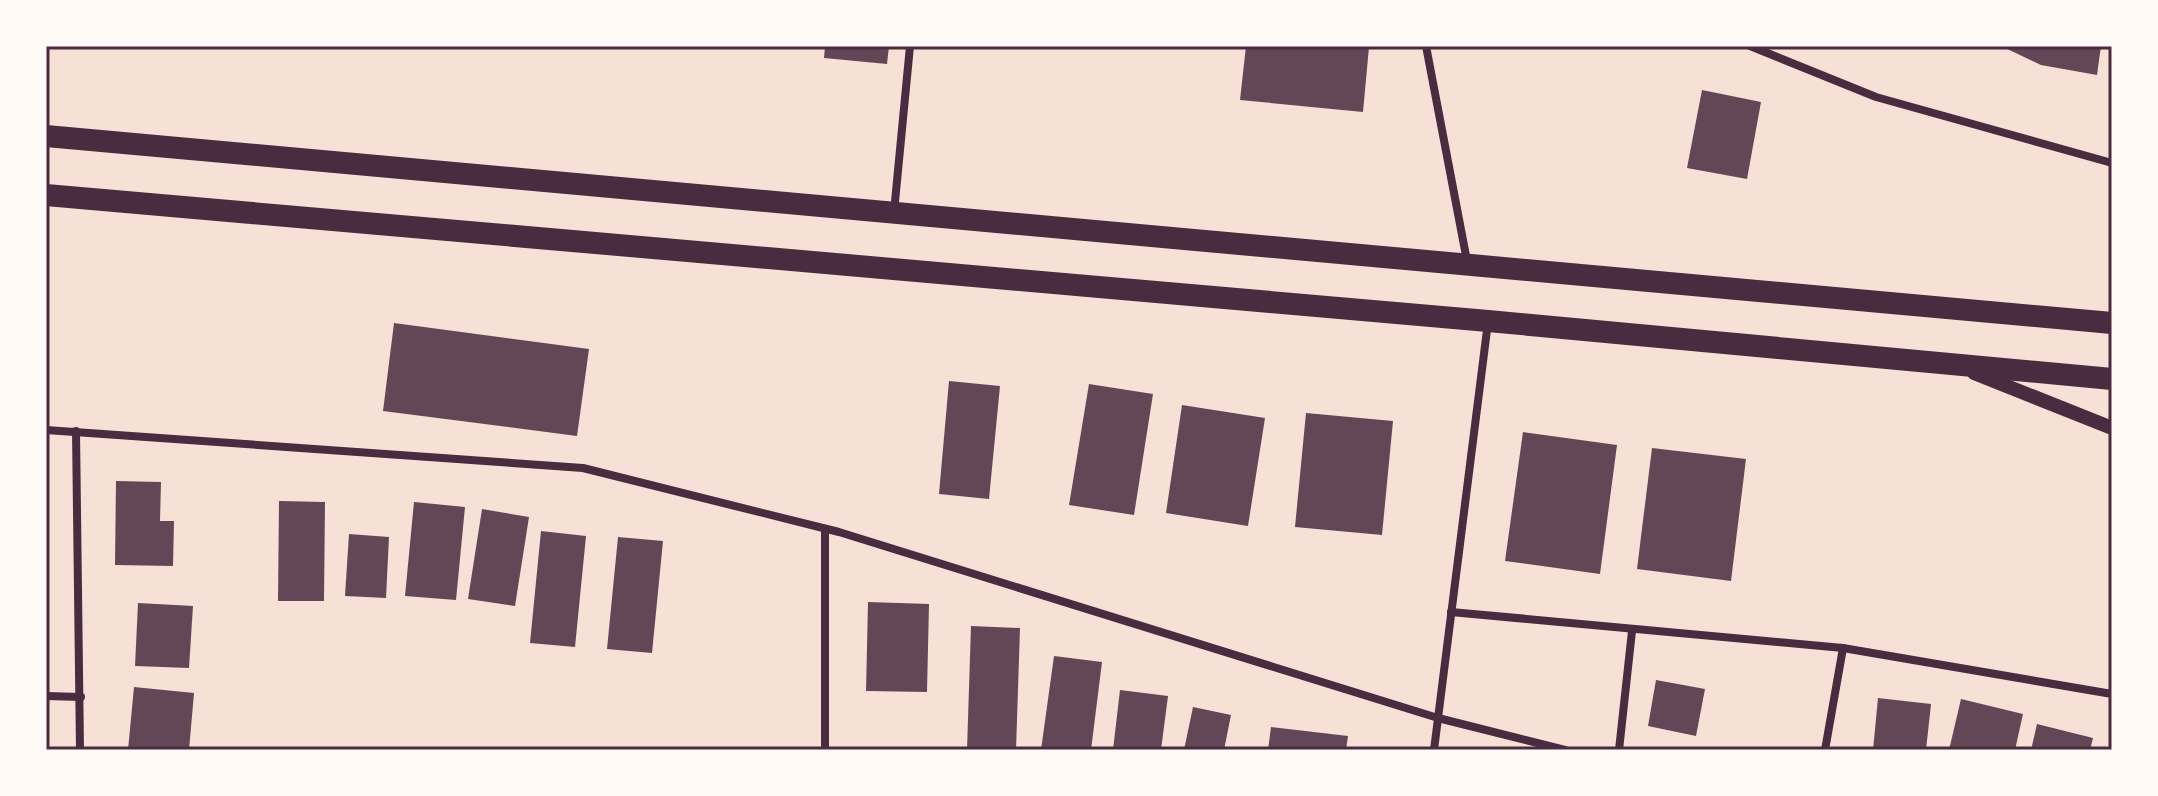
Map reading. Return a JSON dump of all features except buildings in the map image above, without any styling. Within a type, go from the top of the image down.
[{"type":"highway","points":[[46,136],[2112,323]]},
{"type":"highway","points":[[46,195],[1488,321],[2112,379]]},
{"type":"street","points":[[894,212],[910,46]]},
{"type":"street","points":[[1426,46],[1467,265]]},
{"type":"street","points":[[1750,46],[1876,97],[2112,163]]},
{"type":"street","points":[[1434,750],[1488,321]]},
{"type":"street","points":[[1948,362],[2112,428]]},
{"type":"street","points":[[46,430],[583,468],[825,529],[1438,718],[1565,750]]},
{"type":"street","points":[[76,431],[80,750]]},
{"type":"street","points":[[825,529],[825,750]]},
{"type":"street","points":[[1451,612],[1843,648],[2112,694]]},
{"type":"street","points":[[1619,750],[1632,631]]},
{"type":"street","points":[[1825,750],[1843,648]]},
{"type":"street","points":[[46,696],[81,697]]}]
